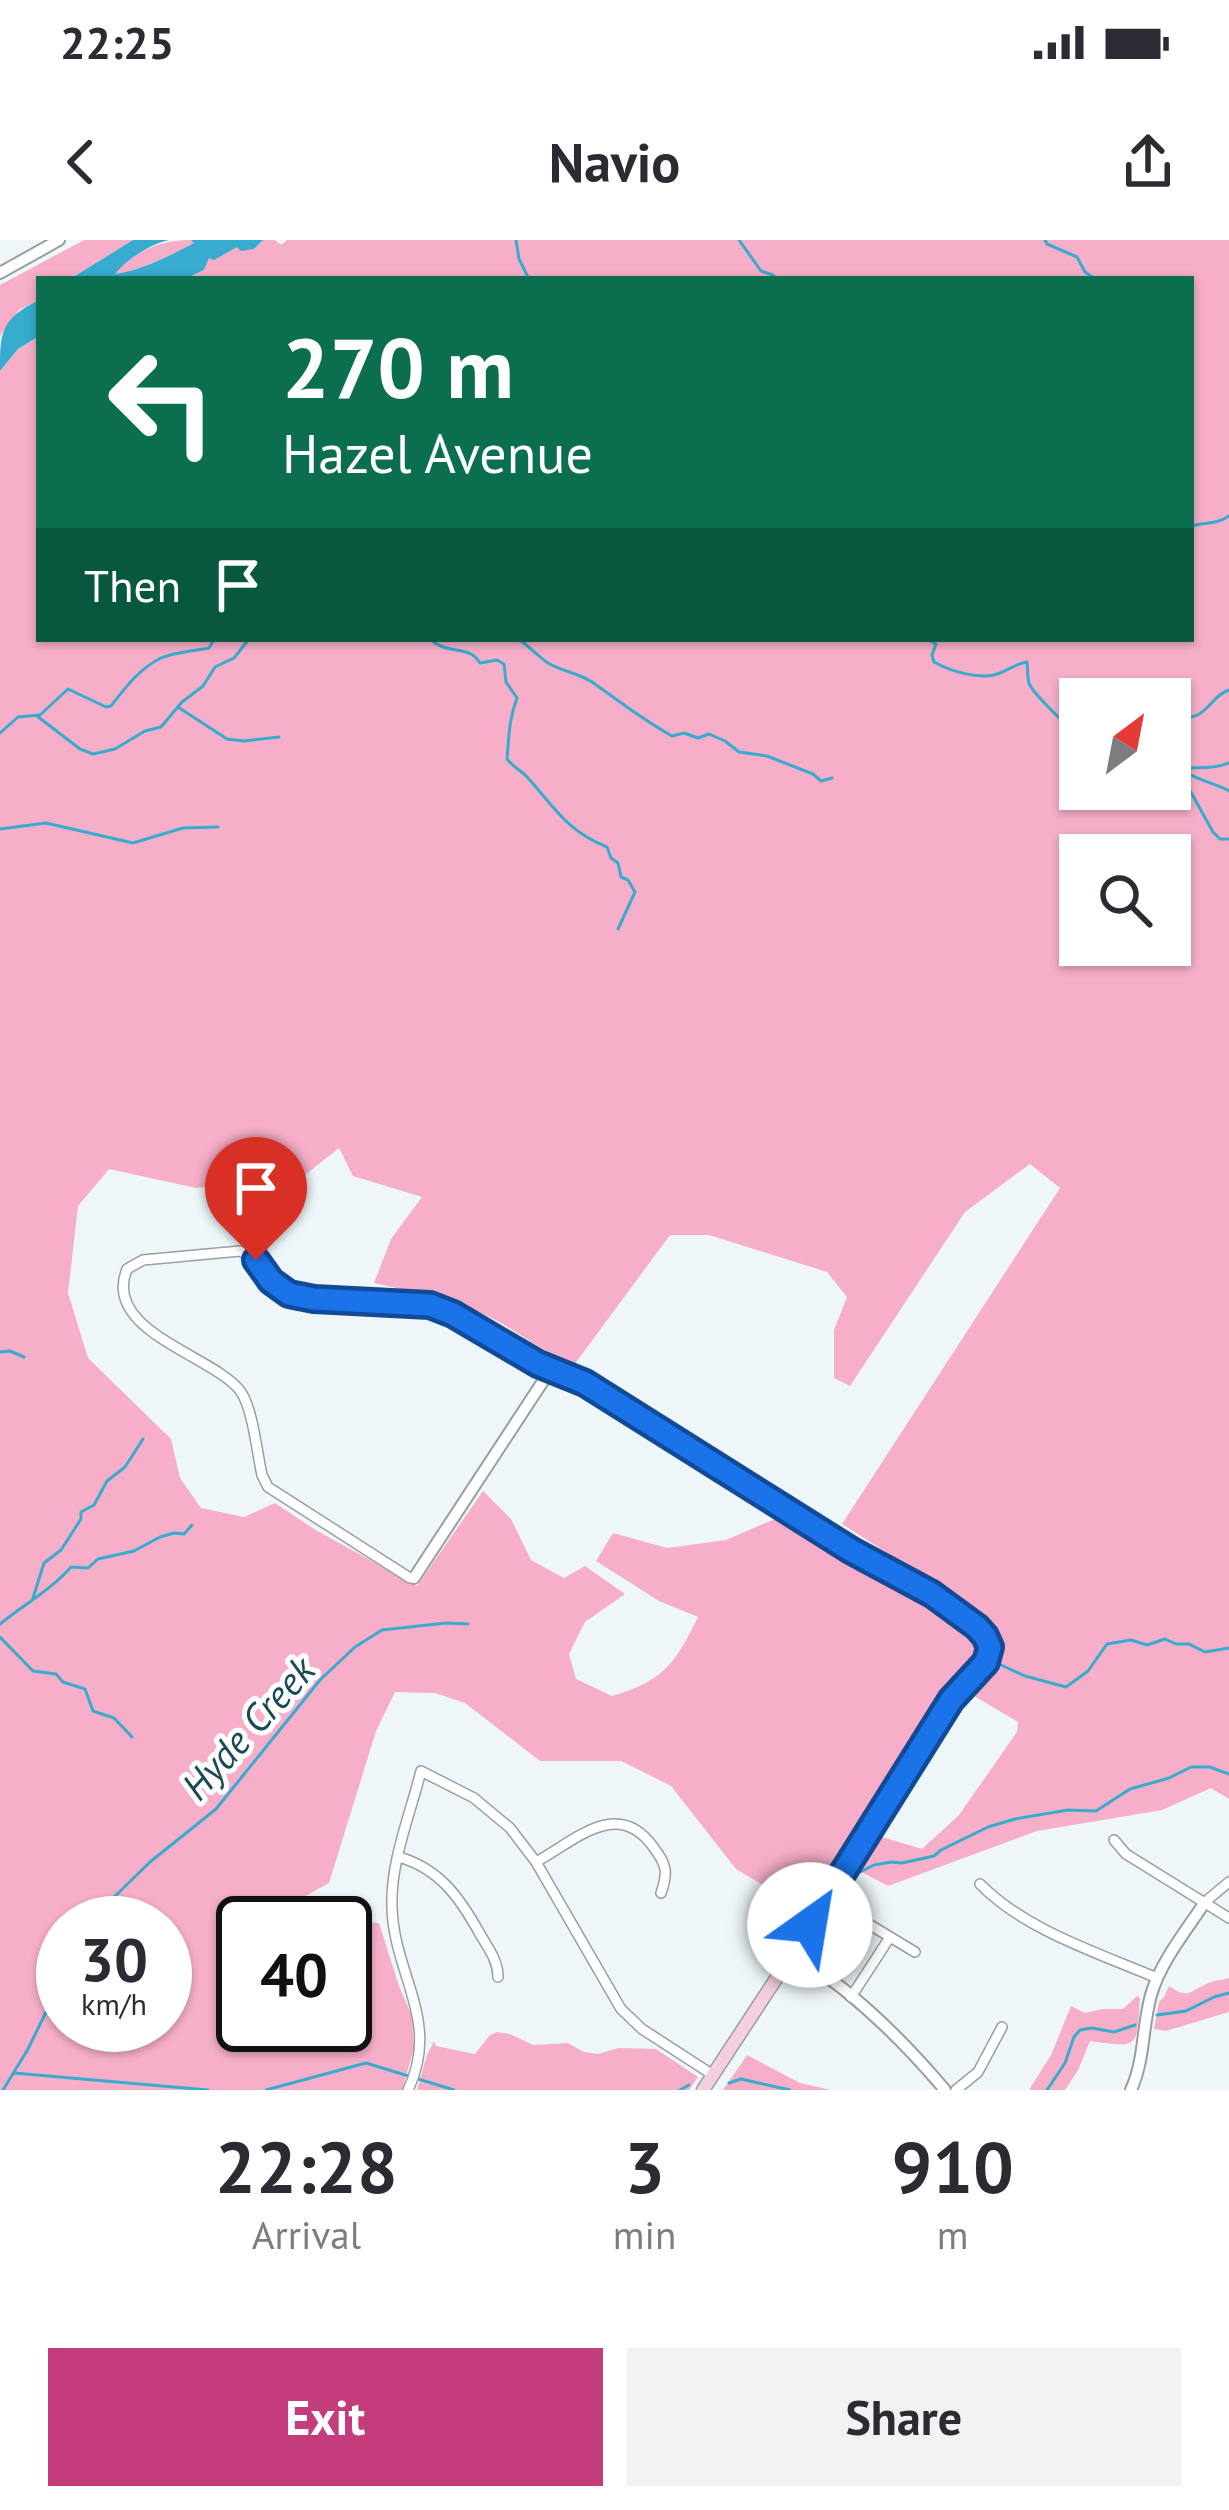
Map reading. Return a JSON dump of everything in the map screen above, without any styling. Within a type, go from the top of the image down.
[{"type":"main road","points":[[703,2090],[793,1953]]},
{"type":"street","points":[[0,273],[59,240]]},
{"type":"street","points":[[551,1369],[410,1578],[268,1487],[240,1391],[148,1329],[128,1302],[124,1275],[137,1262],[240,1250],[289,1294],[430,1305],[453,1314],[538,1364],[551,1369],[585,1383],[967,1618],[987,1639],[986,1662],[951,1700],[793,1953],[851,1997],[945,2090]]},
{"type":"street","points":[[408,2089],[419,2054],[418,2011],[393,1923],[392,1894],[422,1771],[490,1809],[516,1834],[621,2009],[642,2029],[713,2075]]},
{"type":"street","points":[[536,1862],[595,1828],[608,1823],[625,1825],[643,1834],[664,1862],[667,1871],[661,1893]]},
{"type":"street","points":[[1114,1840],[1126,1854],[1229,1918]]},
{"type":"street","points":[[399,1857],[427,1869],[451,1888],[496,1961],[498,1977]]},
{"type":"street","points":[[1130,2090],[1142,2057],[1157,1978],[1205,1901],[1229,1882]]},
{"type":"street","points":[[980,1884],[1068,1942],[1157,1978]]},
{"type":"street","points":[[847,1911],[915,1952]]},
{"type":"street","points":[[851,1997],[890,1936]]},
{"type":"street","points":[[956,2090],[978,2072],[1002,2027]]},
{"type":"shaded area","points":[[84,240],[133,240],[75,276],[36,276],[36,302],[19,310],[0,336],[0,285]]},
{"type":"shaded area","points":[[263,240],[281,245],[287,240],[1229,240],[1229,1799],[1211,1788],[1162,1810],[1037,1831],[888,1886],[858,1870],[882,1837],[922,1849],[959,1815],[1017,1732],[1018,1722],[969,1693],[1001,1653],[994,1628],[842,1524],[1060,1188],[1030,1164],[965,1212],[850,1386],[834,1378],[834,1330],[847,1297],[827,1272],[709,1235],[670,1235],[574,1365],[470,1308],[374,1283],[391,1239],[422,1197],[353,1176],[339,1148],[305,1175],[196,1188],[109,1169],[78,1206],[68,1293],[88,1358],[171,1439],[180,1478],[201,1508],[244,1517],[275,1503],[417,1586],[483,1491],[511,1519],[531,1560],[564,1578],[585,1566],[625,1594],[585,1622],[569,1654],[576,1679],[612,1696],[644,1684],[666,1668],[698,1617],[659,1601],[596,1561],[613,1533],[667,1548],[726,1540],[786,1514],[893,1582],[925,1595],[975,1639],[979,1650],[949,1685],[810,1905],[736,1869],[671,1786],[621,1761],[540,1761],[465,1703],[435,1693],[395,1692],[376,1731],[329,1883],[306,1896],[216,1896],[216,2052],[372,2052],[372,1922],[379,1923],[412,2016],[414,2048],[402,2090],[0,2090],[0,371],[18,349],[36,338],[36,642],[1194,642],[1194,276],[191,276],[204,270],[209,257],[237,246],[254,249]]},
{"type":"shaded area","points":[[196,242],[155,262],[112,275],[148,248]]},
{"type":"shaded area","points":[[1229,1978],[1229,2012],[1166,2031],[1154,2029],[1159,2002],[1169,1986],[1186,1993]]},
{"type":"shaded area","points":[[1137,1996],[1138,2027],[1133,2041],[1090,2041],[1065,2090],[1029,2090],[1051,2055],[1071,2006],[1085,2013],[1123,2009]]},
{"type":"shaded area","points":[[497,2032],[533,2045],[568,2043],[598,2054],[619,2048],[656,2049],[698,2077],[689,2090],[417,2090],[434,2041],[436,2046],[475,2054]]},
{"type":"shaded area","points":[[747,2055],[800,2083],[831,2090],[723,2090]]},
{"type":"water","points":[[133,240],[169,240],[139,253],[115,274],[156,262],[194,243],[191,240],[263,240],[254,249],[237,247],[214,260],[209,258],[204,270],[191,276],[75,276]]},
{"type":"water","points":[[36,302],[36,338],[18,349],[0,371],[5,328],[17,313]]},
{"type":"waterway","points":[[516,240],[528,276]]},
{"type":"waterway","points":[[739,240],[761,271],[774,276]]},
{"type":"waterway","points":[[1045,240],[1077,257],[1091,276]]},
{"type":"waterway","points":[[1194,526],[1229,516]]},
{"type":"waterway","points":[[0,733],[18,717],[40,715],[68,689],[111,706],[153,662],[209,648],[212,642]]},
{"type":"waterway","points":[[37,716],[80,749],[93,754],[115,749],[161,727],[203,686],[215,667],[234,658],[247,642]]},
{"type":"waterway","points":[[435,642],[470,654],[480,663],[497,660],[504,664],[506,682],[517,698],[507,759],[563,818],[607,847],[618,863],[621,877],[635,892],[618,929]]},
{"type":"waterway","points":[[523,642],[548,663],[592,682],[672,736],[709,734],[739,752],[767,756],[821,781],[832,778]]},
{"type":"waterway","points":[[932,642],[934,662],[966,674],[992,675],[1027,662],[1032,688],[1059,717]]},
{"type":"waterway","points":[[1191,717],[1229,690]]},
{"type":"waterway","points":[[178,707],[227,739],[279,737]]},
{"type":"waterway","points":[[1191,768],[1229,763]]},
{"type":"waterway","points":[[1191,775],[1229,791]]},
{"type":"waterway","points":[[1191,792],[1213,832],[1220,839],[1229,839]]},
{"type":"waterway","points":[[0,829],[46,823],[133,843],[183,828],[218,827]]},
{"type":"waterway","points":[[0,1352],[24,1357]]},
{"type":"waterway","points":[[33,1598],[44,1563],[61,1550],[81,1512],[94,1505],[107,1481],[125,1467],[143,1439]]},
{"type":"waterway","points":[[0,1624],[71,1567],[88,1568],[98,1559],[134,1551],[160,1537],[184,1534],[192,1525]]},
{"type":"waterway","name":"Hyde Creek","points":[[115,1896],[216,1809],[320,1680],[355,1647],[382,1630],[468,1624]]},
{"type":"waterway","points":[[0,1637],[33,1671],[56,1674],[63,1682],[85,1689],[93,1711],[114,1718],[132,1737]]},
{"type":"waterway","name":"Hyde Creek","points":[[1001,1665],[1066,1687],[1088,1671],[1107,1644],[1131,1640],[1147,1645],[1165,1639],[1205,1652],[1229,1648]]},
{"type":"waterway","points":[[860,1872],[874,1865],[934,1856],[988,1827],[1015,1819],[1068,1810],[1096,1811],[1130,1789],[1191,1767],[1229,1774]]},
{"type":"waterway","points":[[1157,2015],[1186,2011],[1229,1993]]},
{"type":"waterway","points":[[1047,2090],[1080,2030],[1114,2032],[1135,2025]]},
{"type":"waterway","name":"Hyde Creek","points":[[3,2090],[36,2033]]},
{"type":"waterway","points":[[266,2090],[366,2063],[454,2090]]},
{"type":"waterway","points":[[14,2073],[208,2090]]},
{"type":"waterway","points":[[729,2083],[741,2079],[790,2090]]},
{"type":"waterway","points":[[680,2090],[689,2085]]},
{"type":"route","points":[[256,1260],[289,1294],[419,1303],[453,1314],[538,1364],[585,1383],[852,1551],[932,1594],[983,1633],[990,1647],[986,1662],[951,1700],[810,1925]]}]
